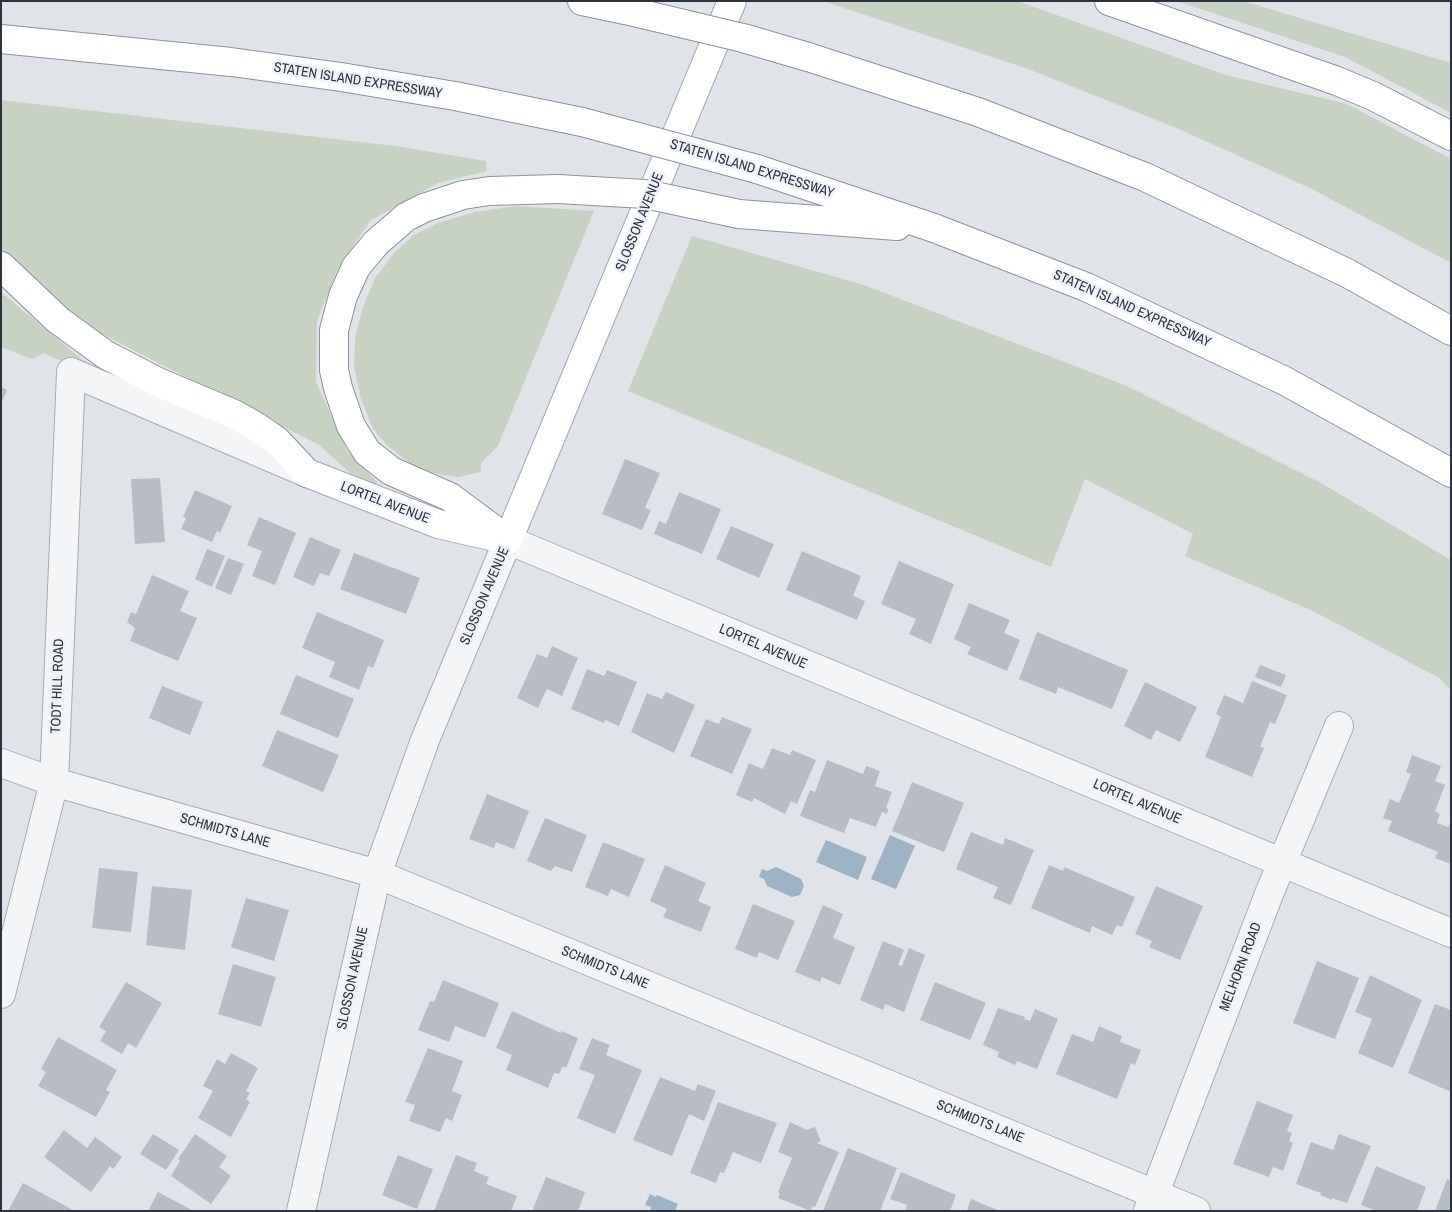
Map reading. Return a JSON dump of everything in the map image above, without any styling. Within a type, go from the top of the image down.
[{"type":"main road","points":[[582,1],[697,27],[808,57],[978,112],[1145,177],[1347,273],[1451,331]]},
{"type":"main road","name":"SLOSSON AVENUE","points":[[508,540],[732,1]]},
{"type":"main road","points":[[1109,1],[1337,80],[1373,96],[1451,136]]},
{"type":"main road","name":"STATEN ISLAND EXPRESSWAY","points":[[1,39],[231,62],[341,77],[455,96],[582,122],[757,169],[934,228],[1034,266],[1185,332],[1325,401],[1451,473]]},
{"type":"main road","points":[[508,540],[450,497],[391,471],[367,452],[351,426],[338,388],[334,370],[334,330],[343,296],[356,267],[376,243],[406,217],[424,208],[463,195],[489,191],[558,189],[645,194],[740,214],[934,228]]},
{"type":"main road","points":[[1,266],[58,320],[98,350],[158,382],[234,414],[258,427],[277,441],[307,473]]},
{"type":"main road","name":"LORTEL AVENUE","points":[[307,473],[438,524],[508,540]]},
{"type":"street","name":"LORTEL AVENUE","points":[[71,372],[307,473]]},
{"type":"street","name":"TODT HILL ROAD","points":[[1,994],[54,782],[71,372]]},
{"type":"street","name":"LORTEL AVENUE","points":[[508,540],[1451,933]]},
{"type":"street","name":"SLOSSON AVENUE","points":[[301,1211],[377,874],[424,740],[508,540]]},
{"type":"street","name":"MELHORN ROAD","points":[[1150,1202],[1283,862],[1339,726]]},
{"type":"street","name":"SCHMIDTS LANE","points":[[1,763],[54,782],[377,874],[1150,1202],[1196,1211]]},
{"type":"green space","points":[[823,1],[1017,1],[1226,75],[1347,104],[1451,159],[1451,263],[1310,188],[1174,127],[1028,69]]},
{"type":"green space","points":[[1177,1],[1243,1],[1451,63],[1451,113],[1345,57]]},
{"type":"green space","points":[[1,100],[395,146],[486,161],[487,171],[438,183],[370,221],[337,271],[317,321],[316,382],[347,450],[377,482],[375,487],[353,476],[319,445],[84,325],[1,252]]},
{"type":"green space","points":[[516,206],[594,211],[498,446],[481,463],[481,472],[458,477],[437,474],[413,466],[387,445],[373,429],[361,399],[354,366],[355,338],[363,307],[375,278],[395,252],[414,235],[438,223],[475,212]]},
{"type":"green space","points":[[692,236],[864,285],[1127,386],[1321,483],[1451,560],[1451,690],[1439,678],[1315,612],[1185,556],[1193,534],[1085,479],[1051,567],[628,391]]},
{"type":"green space","points":[[1,292],[89,365],[233,426],[230,432],[43,353],[32,359],[1,347]]},
{"type":"water","points":[[890,835],[915,846],[896,889],[871,879]]},
{"type":"water","points":[[826,840],[867,857],[858,880],[816,862]]},
{"type":"water","points":[[776,867],[801,879],[804,886],[800,895],[792,897],[767,886],[764,879],[759,877],[762,869],[767,871]]},
{"type":"water","points":[[650,1194],[678,1204],[675,1211],[650,1211],[651,1207],[645,1205]]},
{"type":"building","points":[[1,387],[7,390],[1,404]]},
{"type":"building","points":[[625,459],[660,473],[645,508],[651,510],[642,530],[602,514]]},
{"type":"building","points":[[160,478],[165,542],[135,544],[131,479]]},
{"type":"building","points":[[195,490],[232,506],[220,533],[217,531],[212,542],[181,529],[186,518],[183,517]]},
{"type":"building","points":[[679,492],[721,509],[702,554],[654,534],[659,521],[666,524]]},
{"type":"building","points":[[259,517],[296,533],[275,585],[252,576],[262,551],[247,545]]},
{"type":"building","points":[[731,526],[774,544],[759,578],[716,559]]},
{"type":"building","points":[[310,537],[341,550],[329,576],[320,573],[314,586],[293,577]]},
{"type":"building","points":[[207,549],[225,556],[212,587],[195,579]]},
{"type":"building","points":[[802,551],[861,576],[853,596],[865,601],[857,620],[786,590]]},
{"type":"building","points":[[354,553],[420,578],[406,614],[340,589]]},
{"type":"building","points":[[228,558],[244,564],[231,595],[215,588]]},
{"type":"building","points":[[899,561],[954,584],[931,644],[909,634],[916,619],[881,604]]},
{"type":"building","points":[[152,575],[189,591],[180,611],[197,618],[178,661],[130,641],[135,628],[127,622],[131,612],[136,614]]},
{"type":"building","points":[[969,603],[1010,620],[1004,633],[1020,640],[1007,671],[967,654],[971,647],[954,639]]},
{"type":"building","points":[[317,612],[384,640],[373,668],[368,666],[359,690],[329,677],[335,662],[302,648]]},
{"type":"building","points":[[1037,632],[1128,670],[1112,709],[1058,687],[1056,694],[1019,679]]},
{"type":"building","points":[[552,646],[578,658],[562,696],[547,689],[538,708],[517,698],[537,654],[547,658]]},
{"type":"building","points":[[1260,665],[1286,675],[1281,687],[1255,677]]},
{"type":"building","points":[[587,669],[604,676],[607,670],[637,682],[619,726],[605,720],[604,723],[571,709]]},
{"type":"building","points":[[296,675],[354,699],[338,738],[280,714]]},
{"type":"building","points":[[1252,681],[1287,695],[1275,724],[1270,722],[1260,747],[1264,748],[1252,777],[1205,757],[1221,717],[1216,714],[1224,695],[1243,703]]},
{"type":"building","points":[[1145,682],[1197,707],[1180,742],[1156,730],[1151,740],[1124,726]]},
{"type":"building","points":[[162,686],[203,702],[190,735],[149,718]]},
{"type":"building","points":[[666,692],[695,705],[674,753],[631,732],[647,693],[662,699]]},
{"type":"building","points":[[722,717],[752,729],[732,774],[690,756],[706,719],[719,724]]},
{"type":"building","points":[[277,730],[339,755],[323,792],[262,766]]},
{"type":"building","points":[[772,748],[790,755],[792,750],[816,760],[797,804],[791,801],[785,814],[754,798],[752,802],[736,795],[749,763],[763,769]]},
{"type":"building","points":[[1412,755],[1441,766],[1435,781],[1445,785],[1435,811],[1440,814],[1437,823],[1448,827],[1451,821],[1451,864],[1435,858],[1438,852],[1388,831],[1392,821],[1383,818],[1390,799],[1399,803],[1411,774],[1406,772]]},
{"type":"building","points":[[827,760],[863,774],[866,766],[880,771],[875,786],[892,792],[886,808],[888,809],[887,814],[882,812],[876,827],[850,818],[844,833],[800,816],[810,790],[815,792]]},
{"type":"building","points":[[912,782],[964,803],[944,852],[892,831]]},
{"type":"building","points":[[487,794],[529,811],[514,849],[496,842],[494,848],[469,839]]},
{"type":"building","points":[[545,818],[587,835],[572,872],[555,866],[551,871],[527,861]]},
{"type":"building","points":[[971,832],[1003,845],[1005,838],[1034,850],[1011,905],[993,898],[998,887],[956,869]]},
{"type":"building","points":[[603,842],[645,859],[629,897],[611,889],[608,896],[585,887]]},
{"type":"building","points":[[665,865],[706,883],[698,901],[711,907],[701,932],[663,917],[667,909],[650,901]]},
{"type":"building","points":[[1049,865],[1063,871],[1064,867],[1135,897],[1122,927],[1117,925],[1112,935],[1092,926],[1090,933],[1031,908]]},
{"type":"building","points":[[99,868],[138,872],[131,932],[92,928]]},
{"type":"building","points":[[152,886],[192,890],[185,950],[146,945]]},
{"type":"building","points":[[1156,886],[1203,906],[1180,960],[1149,947],[1152,941],[1135,934]]},
{"type":"building","points":[[246,898],[289,910],[274,961],[231,947]]},
{"type":"building","points":[[753,904],[795,921],[778,960],[759,952],[757,958],[735,949]]},
{"type":"building","points":[[823,905],[843,914],[833,938],[855,947],[840,985],[822,977],[820,982],[795,972]]},
{"type":"building","points":[[883,941],[904,950],[898,965],[902,966],[909,948],[925,955],[904,1012],[885,1004],[883,1010],[860,1000]]},
{"type":"building","points":[[1317,961],[1359,978],[1335,1039],[1293,1023]]},
{"type":"building","points":[[233,964],[276,977],[261,1027],[218,1014]]},
{"type":"building","points":[[1370,975],[1422,1000],[1393,1068],[1358,1053],[1372,1019],[1355,1012]]},
{"type":"building","points":[[443,980],[499,1003],[485,1038],[455,1026],[449,1042],[418,1030],[430,1001],[434,1002]]},
{"type":"building","points":[[126,982],[162,1003],[136,1048],[128,1043],[122,1054],[100,1041],[106,1031],[99,1027]]},
{"type":"building","points":[[935,982],[986,1003],[970,1040],[920,1020]]},
{"type":"building","points":[[1435,1004],[1451,1010],[1451,1092],[1408,1073]]},
{"type":"building","points":[[998,1008],[1025,1017],[1024,1019],[1030,1021],[1035,1009],[1058,1019],[1037,1069],[1017,1061],[1015,1065],[997,1057],[999,1052],[983,1045]]},
{"type":"building","points":[[512,1011],[561,1033],[561,1031],[578,1038],[566,1068],[563,1066],[559,1074],[554,1073],[548,1088],[506,1070],[512,1055],[496,1048]]},
{"type":"building","points":[[1099,1026],[1122,1036],[1120,1042],[1141,1050],[1135,1065],[1131,1063],[1117,1099],[1056,1074],[1072,1034],[1093,1042]]},
{"type":"building","points":[[58,1037],[117,1070],[106,1090],[110,1092],[96,1117],[38,1086],[46,1072],[41,1069]]},
{"type":"building","points":[[592,1038],[610,1045],[606,1055],[642,1070],[615,1134],[577,1118],[595,1075],[579,1069]]},
{"type":"building","points":[[428,1048],[463,1061],[452,1091],[462,1095],[452,1121],[446,1118],[440,1132],[409,1121],[415,1105],[405,1102]]},
{"type":"building","points":[[231,1053],[258,1068],[246,1091],[250,1093],[246,1099],[250,1102],[231,1137],[198,1118],[213,1091],[203,1086],[217,1059],[225,1064]]},
{"type":"building","points":[[660,1077],[695,1091],[698,1084],[716,1091],[704,1121],[689,1114],[672,1156],[633,1140]]},
{"type":"building","points":[[1257,1101],[1293,1115],[1287,1131],[1292,1133],[1289,1141],[1293,1143],[1283,1171],[1273,1167],[1269,1177],[1233,1164]]},
{"type":"building","points":[[718,1102],[777,1123],[761,1163],[733,1152],[724,1173],[720,1172],[716,1183],[690,1173]]},
{"type":"building","points":[[790,1122],[807,1130],[815,1127],[821,1141],[817,1143],[839,1152],[815,1207],[812,1206],[811,1211],[778,1198],[780,1194],[778,1192],[792,1158],[778,1152]]},
{"type":"building","points":[[64,1130],[87,1148],[95,1137],[122,1157],[113,1169],[110,1166],[91,1192],[44,1157]]},
{"type":"building","points":[[153,1134],[179,1150],[166,1170],[140,1154]]},
{"type":"building","points":[[195,1134],[227,1156],[219,1167],[231,1176],[211,1204],[171,1176],[180,1161],[178,1159]]},
{"type":"building","points":[[1339,1134],[1371,1146],[1347,1203],[1332,1198],[1332,1200],[1320,1195],[1321,1193],[1296,1184],[1311,1142],[1333,1150]]},
{"type":"building","points":[[848,1148],[897,1168],[880,1211],[823,1211]]},
{"type":"building","points":[[398,1155],[433,1169],[417,1209],[382,1195]]},
{"type":"building","points":[[456,1155],[477,1163],[474,1171],[489,1177],[486,1184],[517,1196],[511,1211],[434,1211]]},
{"type":"building","points":[[1376,1166],[1426,1187],[1417,1211],[1376,1211],[1361,1205]]},
{"type":"building","points":[[901,1172],[956,1195],[950,1211],[905,1211],[907,1205],[890,1199]]},
{"type":"building","points":[[546,1177],[585,1192],[578,1211],[532,1211]]},
{"type":"building","points":[[1447,1179],[1451,1181],[1451,1211],[1435,1211]]},
{"type":"building","points":[[23,1183],[75,1211],[8,1211]]},
{"type":"building","points":[[158,1192],[194,1211],[148,1211]]},
{"type":"building","points":[[971,1199],[1000,1211],[967,1211]]}]
